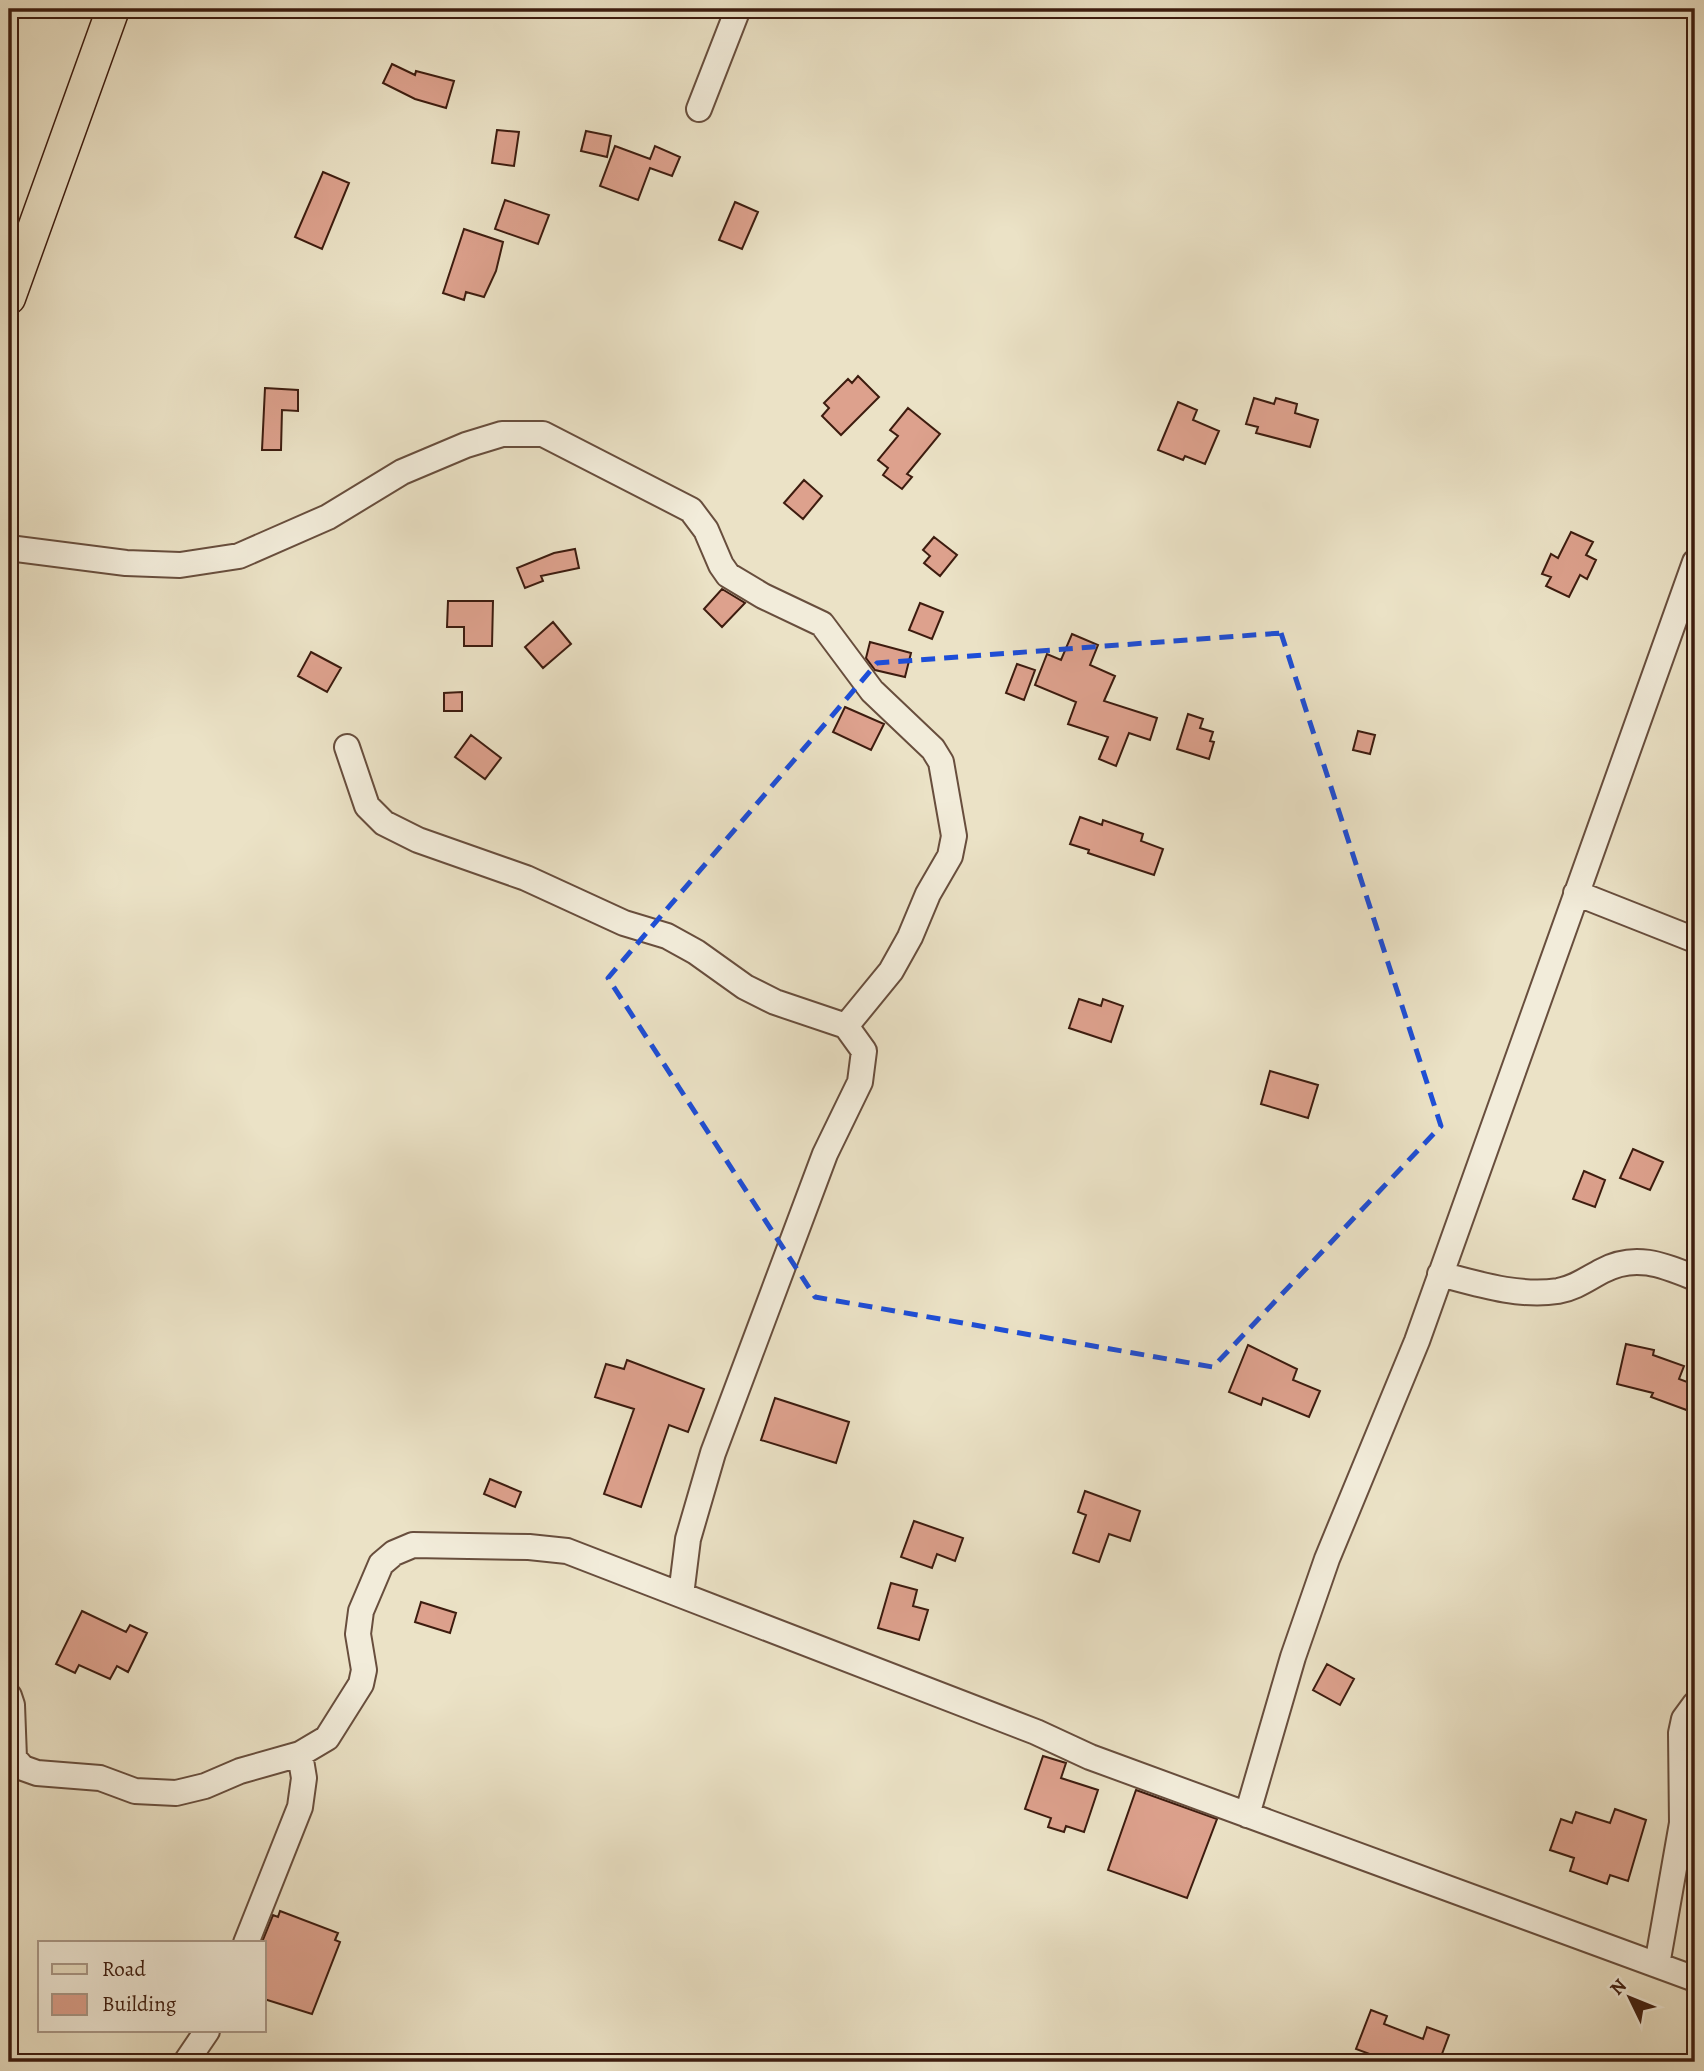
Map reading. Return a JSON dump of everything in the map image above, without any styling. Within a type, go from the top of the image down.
[{"type":"main road","points":[[9,299],[113,9]]},
{"type":"street","points":[[699,109],[738,9]]},
{"type":"street","points":[[9,548],[126,563],[180,565],[239,556],[328,517],[402,472],[466,445],[502,434],[543,434],[649,485],[691,510],[706,530],[721,565],[729,575],[763,596],[822,624],[872,691],[933,749],[941,762],[954,836],[950,856],[928,894],[891,971],[846,1026]]},
{"type":"street","points":[[1247,1815],[1293,1657],[1327,1559],[1381,1433],[1440,1274],[1695,562]]},
{"type":"street","points":[[347,747],[367,806],[384,823],[418,840],[516,874],[624,923],[667,936],[696,952],[745,987],[775,1002],[846,1026],[864,1051],[864,1065],[825,1154],[713,1453],[688,1539],[681,1595]]},
{"type":"street","points":[[1576,894],[1695,940]]},
{"type":"street","points":[[1440,1274],[1489,1287],[1541,1293],[1581,1284],[1603,1271],[1634,1260],[1654,1262],[1695,1278]]},
{"type":"street","points":[[9,1696],[12,1705],[14,1758],[23,1768],[37,1773],[100,1778],[135,1791],[176,1794],[273,1760],[300,1754],[327,1738],[361,1684],[363,1670],[358,1634],[361,1611],[381,1564],[394,1553],[413,1545],[529,1546],[566,1551],[594,1559],[1023,1727],[1090,1757],[1695,1979]]},
{"type":"street","points":[[1657,1965],[1682,1823],[1681,1733],[1684,1720],[1695,1704]]},
{"type":"street","points":[[247,1941],[300,1807],[304,1779],[300,1754]]},
{"type":"street","points":[[186,2062],[206,2032]]},
{"type":"highlighted area","points":[[1281,633],[1441,1126],[1213,1367],[815,1297],[608,978],[877,663]]},
{"type":"building","points":[[392,64],[415,75],[416,71],[454,81],[446,108],[415,99],[383,83]]},
{"type":"building","points":[[497,130],[519,132],[514,166],[492,163]]},
{"type":"building","points":[[586,131],[611,136],[607,157],[581,151]]},
{"type":"building","points":[[615,146],[650,159],[655,146],[680,157],[672,176],[650,168],[638,200],[600,186]]},
{"type":"building","points":[[323,172],[349,183],[322,249],[295,237]]},
{"type":"building","points":[[505,200],[549,215],[538,244],[495,229]]},
{"type":"building","points":[[735,202],[758,212],[742,249],[719,240]]},
{"type":"building","points":[[464,229],[503,242],[496,271],[484,297],[466,292],[464,300],[443,293]]},
{"type":"building","points":[[858,376],[879,397],[841,435],[822,416],[829,408],[824,403],[848,379],[852,383]]},
{"type":"building","points":[[265,388],[298,390],[298,411],[282,410],[281,450],[262,450]]},
{"type":"building","points":[[1254,398],[1274,404],[1276,398],[1297,404],[1295,413],[1318,420],[1310,447],[1256,433],[1258,427],[1246,424]]},
{"type":"building","points":[[1178,402],[1197,410],[1193,420],[1219,431],[1205,464],[1185,456],[1183,460],[1158,450]]},
{"type":"building","points":[[908,408],[940,434],[907,474],[912,477],[902,489],[883,475],[888,468],[878,460],[898,436],[890,430]]},
{"type":"building","points":[[804,480],[822,496],[803,519],[784,503]]},
{"type":"building","points":[[1571,532],[1593,542],[1586,555],[1596,560],[1587,579],[1580,575],[1569,597],[1546,586],[1551,577],[1542,574],[1551,554],[1558,558]]},
{"type":"building","points":[[934,537],[957,555],[940,576],[924,563],[930,556],[923,550]]},
{"type":"building","points":[[575,549],[579,568],[541,576],[543,581],[525,588],[517,568],[554,553]]},
{"type":"building","points":[[722,589],[745,603],[722,627],[704,609]]},
{"type":"building","points":[[448,601],[493,601],[492,646],[464,646],[464,627],[447,627]]},
{"type":"building","points":[[920,603],[943,612],[932,639],[909,630]]},
{"type":"building","points":[[553,622],[571,644],[543,668],[525,647]]},
{"type":"building","points":[[1072,634],[1098,645],[1090,665],[1115,676],[1104,701],[1157,718],[1150,740],[1129,733],[1116,766],[1099,759],[1108,737],[1068,724],[1076,702],[1035,685],[1047,654],[1061,660]]},
{"type":"building","points":[[870,642],[911,653],[905,677],[875,670],[866,658]]},
{"type":"building","points":[[311,652],[341,668],[327,692],[298,676]]},
{"type":"building","points":[[1017,664],[1035,670],[1024,700],[1006,693]]},
{"type":"building","points":[[462,692],[462,711],[444,711],[444,693]]},
{"type":"building","points":[[845,707],[884,724],[871,750],[833,732]]},
{"type":"building","points":[[1188,714],[1203,719],[1200,728],[1213,732],[1210,741],[1214,742],[1209,759],[1177,749]]},
{"type":"building","points":[[1358,731],[1375,735],[1370,754],[1353,750]]},
{"type":"building","points":[[471,735],[501,758],[485,779],[455,757]]},
{"type":"building","points":[[1080,817],[1102,825],[1103,820],[1143,834],[1141,841],[1163,849],[1154,875],[1088,853],[1089,850],[1070,844]]},
{"type":"building","points":[[1079,999],[1101,1006],[1103,999],[1123,1006],[1111,1042],[1069,1028]]},
{"type":"building","points":[[1270,1071],[1318,1085],[1308,1118],[1261,1104]]},
{"type":"building","points":[[1633,1149],[1663,1162],[1650,1190],[1620,1178]]},
{"type":"building","points":[[1584,1171],[1605,1180],[1595,1207],[1573,1199]]},
{"type":"building","points":[[1626,1344],[1654,1350],[1653,1355],[1684,1366],[1679,1379],[1695,1385],[1692,1412],[1651,1397],[1653,1393],[1617,1384]]},
{"type":"building","points":[[1248,1345],[1297,1369],[1293,1380],[1320,1391],[1309,1417],[1263,1398],[1261,1405],[1229,1392]]},
{"type":"building","points":[[627,1360],[704,1389],[688,1432],[669,1425],[641,1507],[604,1494],[634,1409],[595,1397],[606,1364],[624,1369]]},
{"type":"building","points":[[775,1398],[849,1422],[836,1463],[761,1440]]},
{"type":"building","points":[[490,1479],[521,1492],[515,1507],[484,1494]]},
{"type":"building","points":[[1085,1491],[1140,1511],[1130,1541],[1109,1534],[1099,1562],[1073,1553],[1086,1515],[1078,1512]]},
{"type":"building","points":[[914,1521],[963,1538],[955,1561],[937,1554],[932,1568],[901,1557]]},
{"type":"building","points":[[891,1583],[917,1590],[913,1606],[928,1610],[919,1640],[878,1628]]},
{"type":"building","points":[[421,1602],[456,1613],[450,1633],[415,1622]]},
{"type":"building","points":[[82,1611],[126,1632],[130,1625],[147,1633],[128,1672],[117,1666],[110,1679],[79,1665],[75,1673],[56,1664]]},
{"type":"building","points":[[1327,1664],[1354,1679],[1340,1705],[1313,1690]]},
{"type":"building","points":[[1043,1756],[1066,1763],[1061,1778],[1098,1790],[1084,1832],[1066,1826],[1064,1832],[1048,1827],[1051,1818],[1025,1809]]},
{"type":"building","points":[[1136,1790],[1217,1819],[1187,1898],[1108,1870]]},
{"type":"building","points":[[1615,1809],[1646,1820],[1628,1881],[1610,1875],[1607,1884],[1570,1871],[1574,1858],[1550,1850],[1561,1819],[1572,1823],[1576,1812],[1610,1823]]},
{"type":"building","points":[[280,1911],[338,1933],[335,1940],[340,1942],[312,2014],[266,2000],[266,1941],[262,1941],[273,1915],[278,1917]]},
{"type":"building","points":[[1371,2010],[1387,2016],[1384,2024],[1423,2039],[1427,2027],[1449,2035],[1439,2062],[1391,2062],[1356,2049]]}]
